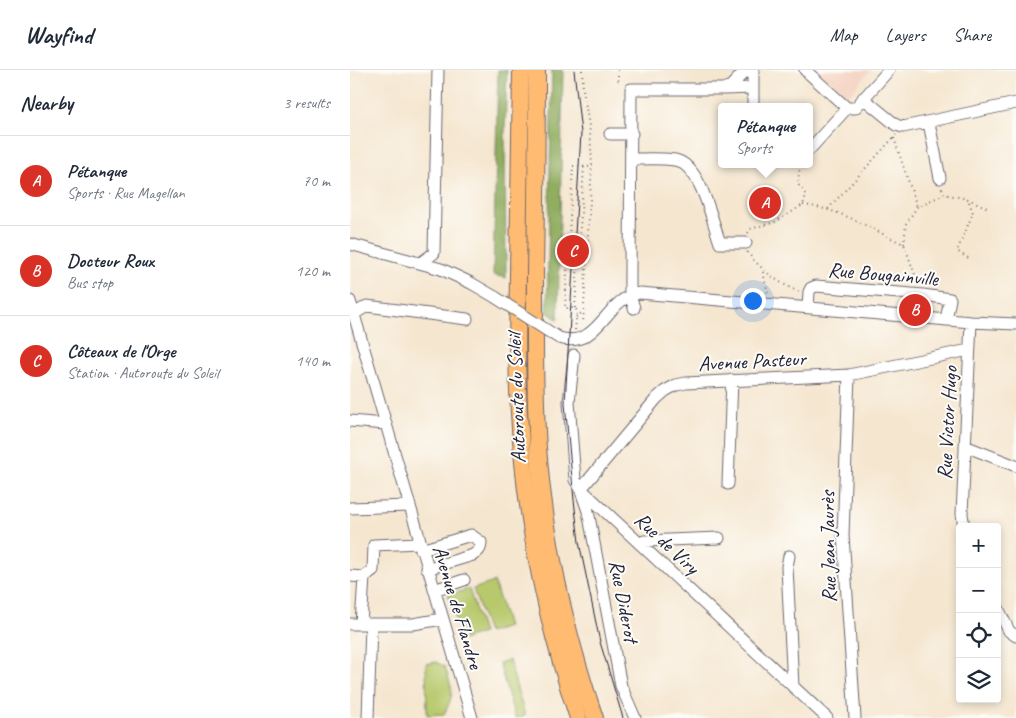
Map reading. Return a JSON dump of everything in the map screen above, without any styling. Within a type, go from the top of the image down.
[{"type":"highway","name":"Autoroute du Soleil","points":[[521,70],[518,353],[521,450],[531,533],[546,607],[561,666],[578,718]]},
{"type":"highway","name":"Autoroute du Soleil","points":[[538,70],[535,358],[538,450],[547,528],[562,604],[581,677],[595,718]]},
{"type":"street","points":[[422,262],[434,253],[438,70]]},
{"type":"street","points":[[723,89],[731,86],[746,70]]},
{"type":"street","points":[[753,70],[753,103]]},
{"type":"street","points":[[804,70],[847,108],[855,108],[889,70]]},
{"type":"street","points":[[634,308],[630,294],[631,89],[753,88]]},
{"type":"street","points":[[864,98],[896,125],[903,127],[1016,103]]},
{"type":"street","points":[[813,146],[847,108]]},
{"type":"street","points":[[930,122],[940,178]]},
{"type":"street","points":[[610,134],[632,134]]},
{"type":"street","points":[[632,159],[677,160],[685,164],[698,179],[720,243],[742,243]]},
{"type":"street","points":[[350,244],[422,262],[453,274],[559,338],[568,340],[575,335],[590,333],[623,298],[630,294],[640,293],[946,320],[1016,324]]},
{"type":"street","name":"Rue Bougainville","points":[[808,307],[809,292],[811,288],[816,286],[922,295],[950,299],[946,320]]},
{"type":"street","name":"Avenue de Flandre","points":[[350,301],[420,546],[472,718]]},
{"type":"street","points":[[354,314],[367,306],[467,320]]},
{"type":"street","name":"Rue Victor Hugo","points":[[963,523],[962,514],[971,322]]},
{"type":"street","name":"Avenue Pasteur","points":[[581,489],[649,406],[676,385],[732,380],[849,375],[970,350]]},
{"type":"street","points":[[574,355],[569,402],[575,480],[581,489]]},
{"type":"street","name":"Rue Jean Jaurès","points":[[849,375],[844,534],[855,718]]},
{"type":"street","points":[[728,484],[732,380]]},
{"type":"street","points":[[350,421],[385,424]]},
{"type":"street","points":[[965,446],[1016,466]]},
{"type":"street","name":"Rue de Viry","points":[[581,489],[827,718]]},
{"type":"street","name":"Rue Diderot","points":[[581,489],[588,511],[622,686],[635,718]]},
{"type":"street","points":[[350,508],[409,506]]},
{"type":"street","points":[[368,718],[361,624],[364,577],[372,570],[374,545],[420,546],[471,535],[481,542],[479,552],[473,555],[427,569]]},
{"type":"street","points":[[641,544],[644,541],[719,538]]},
{"type":"street","points":[[789,556],[787,567],[793,687]]},
{"type":"street","points":[[350,576],[364,577]]},
{"type":"street","points":[[434,590],[464,580]]},
{"type":"street","points":[[1000,613],[1009,631],[1016,636]]},
{"type":"street","points":[[361,624],[413,624],[442,619]]},
{"type":"path","points":[[576,317],[584,311],[592,167],[590,132],[582,70]]},
{"type":"path","points":[[618,70],[618,80],[631,89]]},
{"type":"path","points":[[828,208],[903,127]]},
{"type":"path","points":[[894,137],[917,206]]},
{"type":"path","points":[[575,308],[565,308],[573,166],[592,167]]},
{"type":"path","points":[[575,335],[584,167]]},
{"type":"path","points":[[800,168],[798,184],[806,195],[803,205]]},
{"type":"path","points":[[940,178],[944,194]]},
{"type":"path","points":[[922,295],[904,244],[906,224],[917,206],[944,194],[968,199],[988,208]]},
{"type":"path","points":[[968,199],[973,213],[957,251],[968,258]]},
{"type":"path","points":[[809,292],[797,292],[763,271],[742,243],[750,229],[775,222],[803,205],[828,208],[853,218],[881,234],[904,244]]},
{"type":"path","points":[[763,271],[768,296]]},
{"type":"shaded area","points":[[818,70],[871,70],[848,96]]},
{"type":"green space","points":[[498,70],[507,70],[505,131],[506,278],[493,275]]},
{"type":"green space","points":[[552,70],[563,70],[558,320],[547,312]]},
{"type":"green space","points":[[776,199],[777,211],[753,210],[752,201]]},
{"type":"green space","points":[[494,582],[508,627],[488,633],[473,589]]},
{"type":"green space","points":[[469,589],[483,633],[462,640],[448,595]]},
{"type":"green space","points":[[509,660],[525,716],[515,718],[499,663]]},
{"type":"green space","points":[[436,662],[445,667],[452,691],[444,714],[427,715],[426,664]]},
{"type":"tram line","points":[[574,70],[581,133],[565,403],[579,542],[600,642],[623,718]]},
{"type":"place","name":"Pétanque","points":[[765,203]]},
{"type":"place","name":"Côteaux de l'Orge","points":[[573,251]]},
{"type":"place","name":"Docteur Roux","points":[[915,310]]}]
